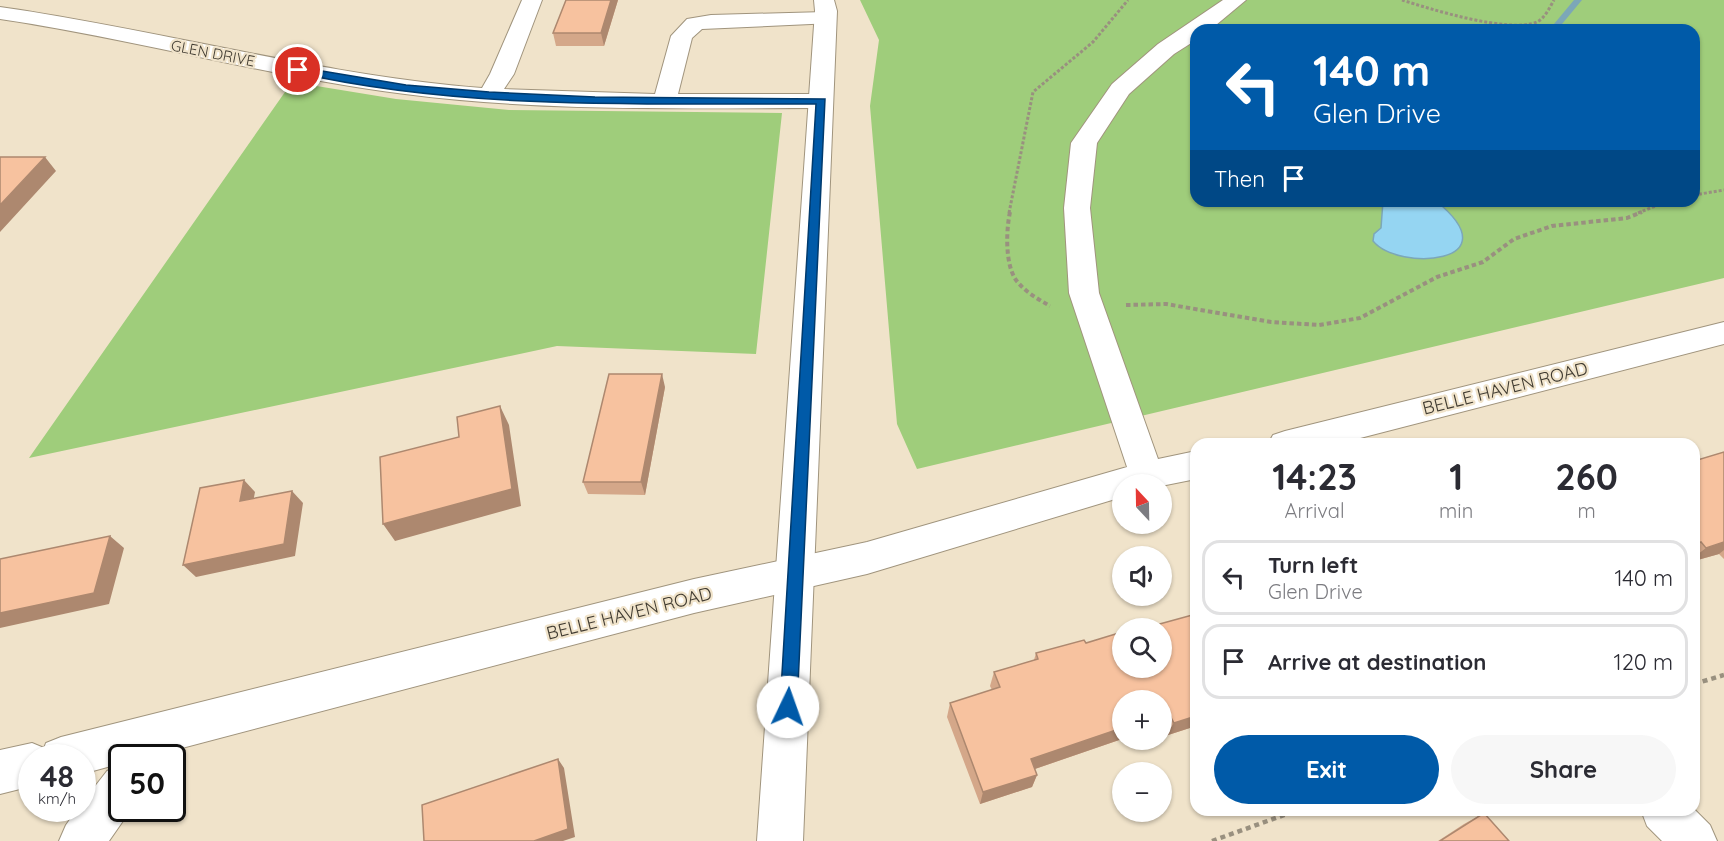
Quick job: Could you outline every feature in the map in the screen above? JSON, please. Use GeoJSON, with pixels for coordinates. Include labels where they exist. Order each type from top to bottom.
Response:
{"type":"FeatureCollection","features":[{"type":"Feature","properties":{"kind":"street"},"geometry":{"type":"LineString","coordinates":[[0,3],[7,0]]}},
{"type":"Feature","properties":{"kind":"street"},"geometry":{"type":"LineString","coordinates":[[489,95],[502,74],[532,0]]}},
{"type":"Feature","properties":{"kind":"street"},"geometry":{"type":"LineString","coordinates":[[1204,24],[1236,0]]}},
{"type":"Feature","properties":{"kind":"street"},"geometry":{"type":"LineString","coordinates":[[78,7],[95,30]]}},
{"type":"Feature","properties":{"kind":"street"},"geometry":{"type":"LineString","coordinates":[[665,100],[682,36],[695,24],[825,9],[780,841]]}},
{"type":"Feature","properties":{"kind":"street","name":"GLEN DRIVE"},"geometry":{"type":"LineString","coordinates":[[0,13],[320,74],[406,87],[558,99],[821,101]]}},
{"type":"Feature","properties":{"kind":"street"},"geometry":{"type":"LineString","coordinates":[[1147,474],[1084,292],[1077,208],[1084,143],[1120,89],[1166,49],[1190,34]]}},
{"type":"Feature","properties":{"kind":"street","name":"BELLE HAVEN ROAD"},"geometry":{"type":"LineString","coordinates":[[1333,438],[1349,436],[1724,333]]}},
{"type":"Feature","properties":{"kind":"street","name":"BELLE HAVEN ROAD"},"geometry":{"type":"LineString","coordinates":[[1152,474],[1190,466]]}},
{"type":"Feature","properties":{"kind":"street","name":"BELLE HAVEN ROAD"},"geometry":{"type":"LineString","coordinates":[[156,744],[694,596],[867,558],[1112,485]]}},
{"type":"Feature","properties":{"kind":"street"},"geometry":{"type":"LineString","coordinates":[[0,772],[18,768]]}},
{"type":"Feature","properties":{"kind":"street"},"geometry":{"type":"LineString","coordinates":[[82,841],[108,805]]}},
{"type":"Feature","properties":{"kind":"street"},"geometry":{"type":"LineString","coordinates":[[1669,816],[1694,841]]}},
{"type":"Feature","properties":{"kind":"path"},"geometry":{"type":"LineString","coordinates":[[1128,0],[1093,42],[1033,92],[1020,146],[1005,238],[1015,279],[1029,293],[1049,306],[1069,310],[1166,304],[1271,322],[1319,326],[1360,318],[1437,277],[1483,262],[1514,239],[1552,226],[1627,218],[1654,207]]}},
{"type":"Feature","properties":{"kind":"path"},"geometry":{"type":"LineString","coordinates":[[1402,0],[1434,10],[1510,24]]}},
{"type":"Feature","properties":{"kind":"path"},"geometry":{"type":"LineString","coordinates":[[1532,24],[1543,17],[1554,0]]}},
{"type":"Feature","properties":{"kind":"path"},"geometry":{"type":"LineString","coordinates":[[1700,194],[1724,190]]}},
{"type":"Feature","properties":{"kind":"path"},"geometry":{"type":"LineString","coordinates":[[1700,682],[1724,675]]}},
{"type":"Feature","properties":{"kind":"path"},"geometry":{"type":"LineString","coordinates":[[1212,841],[1281,816]]}},
{"type":"Feature","properties":{"kind":"path"},"geometry":{"type":"LineString","coordinates":[[1228,835],[1232,841]]}},
{"type":"Feature","properties":{"kind":"green space"},"geometry":{"type":"Polygon","coordinates":[[[860,0],[1724,0],[1724,278],[917,469],[897,424],[870,106],[879,40],[860,0]]]}},
{"type":"Feature","properties":{"kind":"green space"},"geometry":{"type":"Polygon","coordinates":[[[292,82],[396,99],[509,110],[782,113],[756,354],[557,346],[29,458],[292,82]]]}},
{"type":"Feature","properties":{"kind":"water"},"geometry":{"type":"Polygon","coordinates":[[[1383,207],[1442,207],[1457,222],[1463,238],[1457,250],[1443,256],[1424,259],[1404,257],[1386,251],[1373,241],[1374,234],[1381,228],[1383,207]]]}},
{"type":"Feature","properties":{"kind":"building"},"geometry":{"type":"Polygon","coordinates":[[[566,0],[611,0],[601,33],[553,33],[566,0]]]}},
{"type":"Feature","properties":{"kind":"building"},"geometry":{"type":"Polygon","coordinates":[[[0,157],[45,157],[0,205],[0,157]]]}},
{"type":"Feature","properties":{"kind":"building"},"geometry":{"type":"Polygon","coordinates":[[[609,374],[662,374],[641,482],[583,482],[609,374]]]}},
{"type":"Feature","properties":{"kind":"building"},"geometry":{"type":"Polygon","coordinates":[[[500,406],[512,489],[383,524],[380,457],[459,437],[457,417],[500,406]]]}},
{"type":"Feature","properties":{"kind":"building"},"geometry":{"type":"Polygon","coordinates":[[[1724,452],[1724,542],[1706,548],[1700,542],[1700,459],[1724,452]]]}},
{"type":"Feature","properties":{"kind":"building"},"geometry":{"type":"Polygon","coordinates":[[[244,480],[240,501],[292,491],[284,544],[183,565],[200,488],[244,480]]]}},
{"type":"Feature","properties":{"kind":"building"},"geometry":{"type":"Polygon","coordinates":[[[110,536],[94,593],[0,613],[0,559],[110,536]]]}},
{"type":"Feature","properties":{"kind":"building"},"geometry":{"type":"Polygon","coordinates":[[[1190,616],[1190,718],[1174,723],[1172,690],[1112,690],[1112,731],[1031,759],[1037,775],[983,792],[950,703],[1000,687],[994,672],[1038,659],[1036,653],[1084,640],[1086,643],[1112,635],[1112,678],[1172,678],[1172,621],[1190,616]]]}},
{"type":"Feature","properties":{"kind":"building"},"geometry":{"type":"Polygon","coordinates":[[[558,759],[568,829],[534,841],[424,841],[422,805],[558,759]]]}},
{"type":"Feature","properties":{"kind":"building"},"geometry":{"type":"Polygon","coordinates":[[[1479,816],[1487,816],[1509,841],[1440,841],[1479,816]]]}},
{"type":"Feature","properties":{"kind":"waterway"},"geometry":{"type":"LineString","coordinates":[[1558,24],[1578,0]]}},
{"type":"Feature","properties":{"kind":"route"},"geometry":{"type":"LineString","coordinates":[[298,70],[406,87],[489,95],[595,100],[821,101],[788,707]]}}]}
